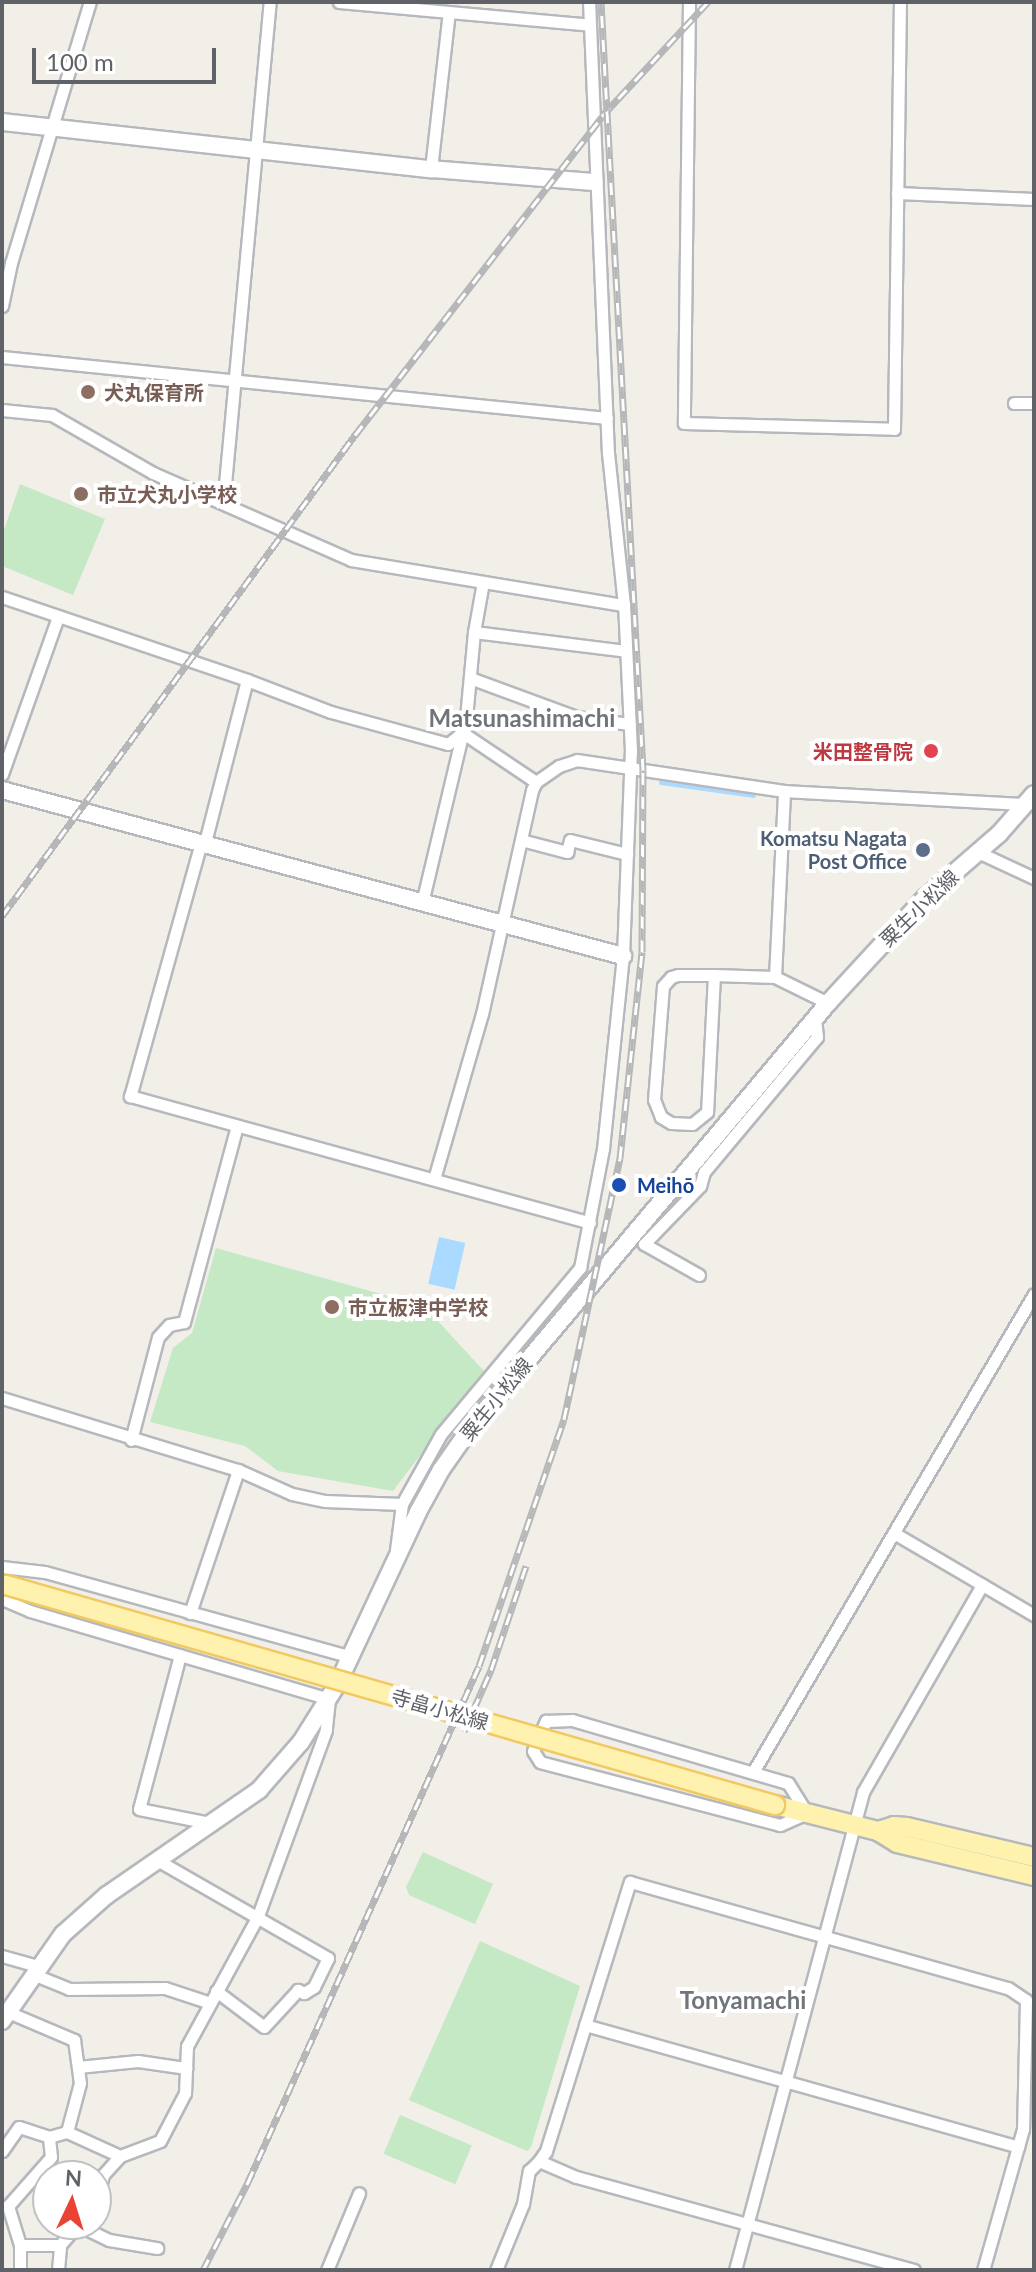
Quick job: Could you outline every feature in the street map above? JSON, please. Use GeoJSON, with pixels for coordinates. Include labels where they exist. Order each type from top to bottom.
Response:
{"type":"FeatureCollection","features":[{"type":"Feature","properties":{"kind":"main road"},"geometry":{"type":"LineString","coordinates":[[2,122],[256,147],[431,169],[594,182]]}},
{"type":"Feature","properties":{"kind":"main road"},"geometry":{"type":"LineString","coordinates":[[2,790],[202,846],[623,956]]}},
{"type":"Feature","properties":{"kind":"main road","name":"粟生小松線"},"geometry":{"type":"LineString","coordinates":[[5,2017],[63,1934],[107,1895],[259,1790],[301,1742],[329,1699],[396,1555],[441,1470],[469,1430],[828,1003],[925,898],[978,852],[1031,799]]}},
{"type":"Feature","properties":{"kind":"main road","name":"寺畠小松線"},"geometry":{"type":"LineString","coordinates":[[3,1584],[775,1805],[878,1831],[897,1843],[1034,1876]]}},
{"type":"Feature","properties":{"kind":"main road","name":"寺畠小松線"},"geometry":{"type":"LineString","coordinates":[[878,1831],[894,1826],[907,1827],[1034,1857]]}},
{"type":"Feature","properties":{"kind":"street"},"geometry":{"type":"LineString","coordinates":[[2,306],[11,263],[90,2]]}},
{"type":"Feature","properties":{"kind":"street"},"geometry":{"type":"LineString","coordinates":[[224,495],[270,2]]}},
{"type":"Feature","properties":{"kind":"street"},"geometry":{"type":"LineString","coordinates":[[339,2],[590,25]]}},
{"type":"Feature","properties":{"kind":"street"},"geometry":{"type":"LineString","coordinates":[[396,1555],[402,1504],[441,1434],[580,1268],[603,1149],[623,956],[630,724],[624,605],[607,418],[594,182],[589,2]]}},
{"type":"Feature","properties":{"kind":"street"},"geometry":{"type":"LineString","coordinates":[[689,2],[684,423],[894,429],[900,2]]}},
{"type":"Feature","properties":{"kind":"street"},"geometry":{"type":"LineString","coordinates":[[431,169],[449,12]]}},
{"type":"Feature","properties":{"kind":"street"},"geometry":{"type":"LineString","coordinates":[[897,193],[1034,199]]}},
{"type":"Feature","properties":{"kind":"street"},"geometry":{"type":"LineString","coordinates":[[2,357],[607,418]]}},
{"type":"Feature","properties":{"kind":"street"},"geometry":{"type":"LineString","coordinates":[[1014,403],[1034,403]]}},
{"type":"Feature","properties":{"kind":"street"},"geometry":{"type":"LineString","coordinates":[[2,410],[52,415],[153,473],[351,560],[624,605]]}},
{"type":"Feature","properties":{"kind":"street"},"geometry":{"type":"LineString","coordinates":[[422,903],[459,735],[466,718],[474,632],[483,582]]}},
{"type":"Feature","properties":{"kind":"street"},"geometry":{"type":"LineString","coordinates":[[2,597],[247,680],[331,712],[448,744],[459,735],[466,735],[536,782]]}},
{"type":"Feature","properties":{"kind":"street"},"geometry":{"type":"LineString","coordinates":[[2,774],[58,617]]}},
{"type":"Feature","properties":{"kind":"street"},"geometry":{"type":"LineString","coordinates":[[474,632],[626,651]]}},
{"type":"Feature","properties":{"kind":"street"},"geometry":{"type":"LineString","coordinates":[[470,678],[576,717],[630,724]]}},
{"type":"Feature","properties":{"kind":"street"},"geometry":{"type":"LineString","coordinates":[[247,680],[130,1096],[590,1223]]}},
{"type":"Feature","properties":{"kind":"street"},"geometry":{"type":"LineString","coordinates":[[434,1179],[482,1014],[536,782],[559,766],[577,760],[784,791],[1031,799]]}},
{"type":"Feature","properties":{"kind":"street"},"geometry":{"type":"LineString","coordinates":[[775,977],[784,791]]}},
{"type":"Feature","properties":{"kind":"street"},"geometry":{"type":"LineString","coordinates":[[521,840],[567,852],[570,840],[627,854]]}},
{"type":"Feature","properties":{"kind":"street"},"geometry":{"type":"LineString","coordinates":[[978,852],[1034,878]]}},
{"type":"Feature","properties":{"kind":"street"},"geometry":{"type":"LineString","coordinates":[[714,975],[707,1112],[692,1124],[671,1123],[661,1117],[654,1100],[663,986],[678,975],[714,975],[775,977],[828,1003]]}},
{"type":"Feature","properties":{"kind":"street"},"geometry":{"type":"LineString","coordinates":[[699,1275],[644,1244],[700,1186],[704,1172],[817,1037],[815,1019]]}},
{"type":"Feature","properties":{"kind":"street"},"geometry":{"type":"LineString","coordinates":[[131,1440],[158,1337],[169,1325],[184,1322],[237,1126]]}},
{"type":"Feature","properties":{"kind":"street"},"geometry":{"type":"LineString","coordinates":[[753,1772],[1034,1294]]}},
{"type":"Feature","properties":{"kind":"street"},"geometry":{"type":"LineString","coordinates":[[2,1398],[131,1440],[238,1470],[303,1497],[402,1504]]}},
{"type":"Feature","properties":{"kind":"street"},"geometry":{"type":"LineString","coordinates":[[190,1613],[238,1470]]}},
{"type":"Feature","properties":{"kind":"street"},"geometry":{"type":"LineString","coordinates":[[894,1533],[1034,1615]]}},
{"type":"Feature","properties":{"kind":"street"},"geometry":{"type":"LineString","coordinates":[[112,2165],[120,2156],[160,2141],[185,2093],[187,2046],[258,1916],[326,1730],[329,1699],[30,1611],[3,1584],[45,1572],[348,1656]]}},
{"type":"Feature","properties":{"kind":"street"},"geometry":{"type":"LineString","coordinates":[[735,2270],[863,1792],[982,1585]]}},
{"type":"Feature","properties":{"kind":"street"},"geometry":{"type":"LineString","coordinates":[[180,1655],[139,1809],[210,1823]]}},
{"type":"Feature","properties":{"kind":"street"},"geometry":{"type":"LineString","coordinates":[[572,1720],[753,1772],[788,1783],[807,1813],[780,1825],[540,1762],[533,1751],[546,1721],[572,1720]]}},
{"type":"Feature","properties":{"kind":"street"},"geometry":{"type":"LineString","coordinates":[[157,1860],[328,1958],[314,1987],[304,1993],[298,1990],[264,2027],[216,1991]]}},
{"type":"Feature","properties":{"kind":"street"},"geometry":{"type":"LineString","coordinates":[[496,2270],[523,2204],[529,2171],[546,2151],[630,1882],[1008,1988],[1026,2000],[1023,2129],[983,2270]]}},
{"type":"Feature","properties":{"kind":"street"},"geometry":{"type":"LineString","coordinates":[[2,1956],[38,1971],[69,1989],[165,1988],[210,2003]]}},
{"type":"Feature","properties":{"kind":"street"},"geometry":{"type":"LineString","coordinates":[[5,2017],[74,2040],[80,2083],[67,2132]]}},
{"type":"Feature","properties":{"kind":"street"},"geometry":{"type":"LineString","coordinates":[[585,2025],[1018,2147]]}},
{"type":"Feature","properties":{"kind":"street"},"geometry":{"type":"LineString","coordinates":[[78,2067],[138,2061],[186,2068]]}},
{"type":"Feature","properties":{"kind":"street"},"geometry":{"type":"LineString","coordinates":[[2,2151],[19,2127],[49,2137],[67,2132],[120,2156]]}},
{"type":"Feature","properties":{"kind":"street"},"geometry":{"type":"LineString","coordinates":[[20,2270],[20,2245],[8,2206],[51,2157],[49,2137]]}},
{"type":"Feature","properties":{"kind":"street"},"geometry":{"type":"LineString","coordinates":[[539,2161],[576,2177],[914,2270]]}},
{"type":"Feature","properties":{"kind":"street"},"geometry":{"type":"LineString","coordinates":[[327,2270],[359,2193]]}},
{"type":"Feature","properties":{"kind":"street"},"geometry":{"type":"LineString","coordinates":[[58,2270],[60,2245],[64,2240]]}},
{"type":"Feature","properties":{"kind":"street"},"geometry":{"type":"LineString","coordinates":[[109,2240],[157,2248]]}},
{"type":"Feature","properties":{"kind":"street"},"geometry":{"type":"LineString","coordinates":[[20,2245],[60,2245]]}},
{"type":"Feature","properties":{"kind":"green space"},"geometry":{"type":"Polygon","coordinates":[[[20,484],[105,519],[73,595],[2,566],[2,536],[20,484]]]}},
{"type":"Feature","properties":{"kind":"green space"},"geometry":{"type":"Polygon","coordinates":[[[216,1248],[424,1306],[484,1371],[393,1491],[278,1471],[245,1446],[150,1422],[173,1348],[192,1333],[216,1248]]]}},
{"type":"Feature","properties":{"kind":"green space"},"geometry":{"type":"Polygon","coordinates":[[[423,1852],[493,1884],[475,1924],[409,1895],[406,1887],[423,1852]]]}},
{"type":"Feature","properties":{"kind":"green space"},"geometry":{"type":"Polygon","coordinates":[[[480,1941],[580,1986],[531,2147],[527,2151],[409,2100],[480,1941]]]}},
{"type":"Feature","properties":{"kind":"green space"},"geometry":{"type":"Polygon","coordinates":[[[400,2115],[472,2145],[455,2184],[384,2154],[400,2115]]]}},
{"type":"Feature","properties":{"kind":"water"},"geometry":{"type":"Polygon","coordinates":[[[439,1237],[465,1243],[455,1290],[428,1284],[439,1237]]]}},
{"type":"Feature","properties":{"kind":"waterway"},"geometry":{"type":"LineString","coordinates":[[661,783],[754,796]]}},
{"type":"Feature","properties":{"kind":"railway"},"geometry":{"type":"LineString","coordinates":[[203,2270],[248,2182],[479,1666],[564,1419],[620,1158],[642,952],[643,770],[601,2]]}},
{"type":"Feature","properties":{"kind":"railway"},"geometry":{"type":"LineString","coordinates":[[2,916],[355,435],[602,116],[708,2]]}},
{"type":"Feature","properties":{"kind":"railway"},"geometry":{"type":"LineString","coordinates":[[464,1731],[491,1670],[526,1566]]}},
{"type":"Feature","properties":{"kind":"place","name":"犬丸保育所"},"geometry":{"type":"Point","coordinates":[88,392]}},
{"type":"Feature","properties":{"kind":"place","name":"市立犬丸小学校"},"geometry":{"type":"Point","coordinates":[81,494]}},
{"type":"Feature","properties":{"kind":"place","name":"米田整骨院"},"geometry":{"type":"Point","coordinates":[931,751]}},
{"type":"Feature","properties":{"kind":"place","name":"Komatsu Nagata Post Office"},"geometry":{"type":"Point","coordinates":[923,850]}},
{"type":"Feature","properties":{"kind":"place","name":"Meihō"},"geometry":{"type":"Point","coordinates":[619,1185]}},
{"type":"Feature","properties":{"kind":"place","name":"市立板津中学校"},"geometry":{"type":"Point","coordinates":[332,1307]}},
{"type":"Feature","properties":{"kind":"district","name":"Matsunashimachi"},"geometry":{"type":"Point","coordinates":[522,718]}},
{"type":"Feature","properties":{"kind":"district","name":"Tonyamachi"},"geometry":{"type":"Point","coordinates":[743,2000]}}]}
